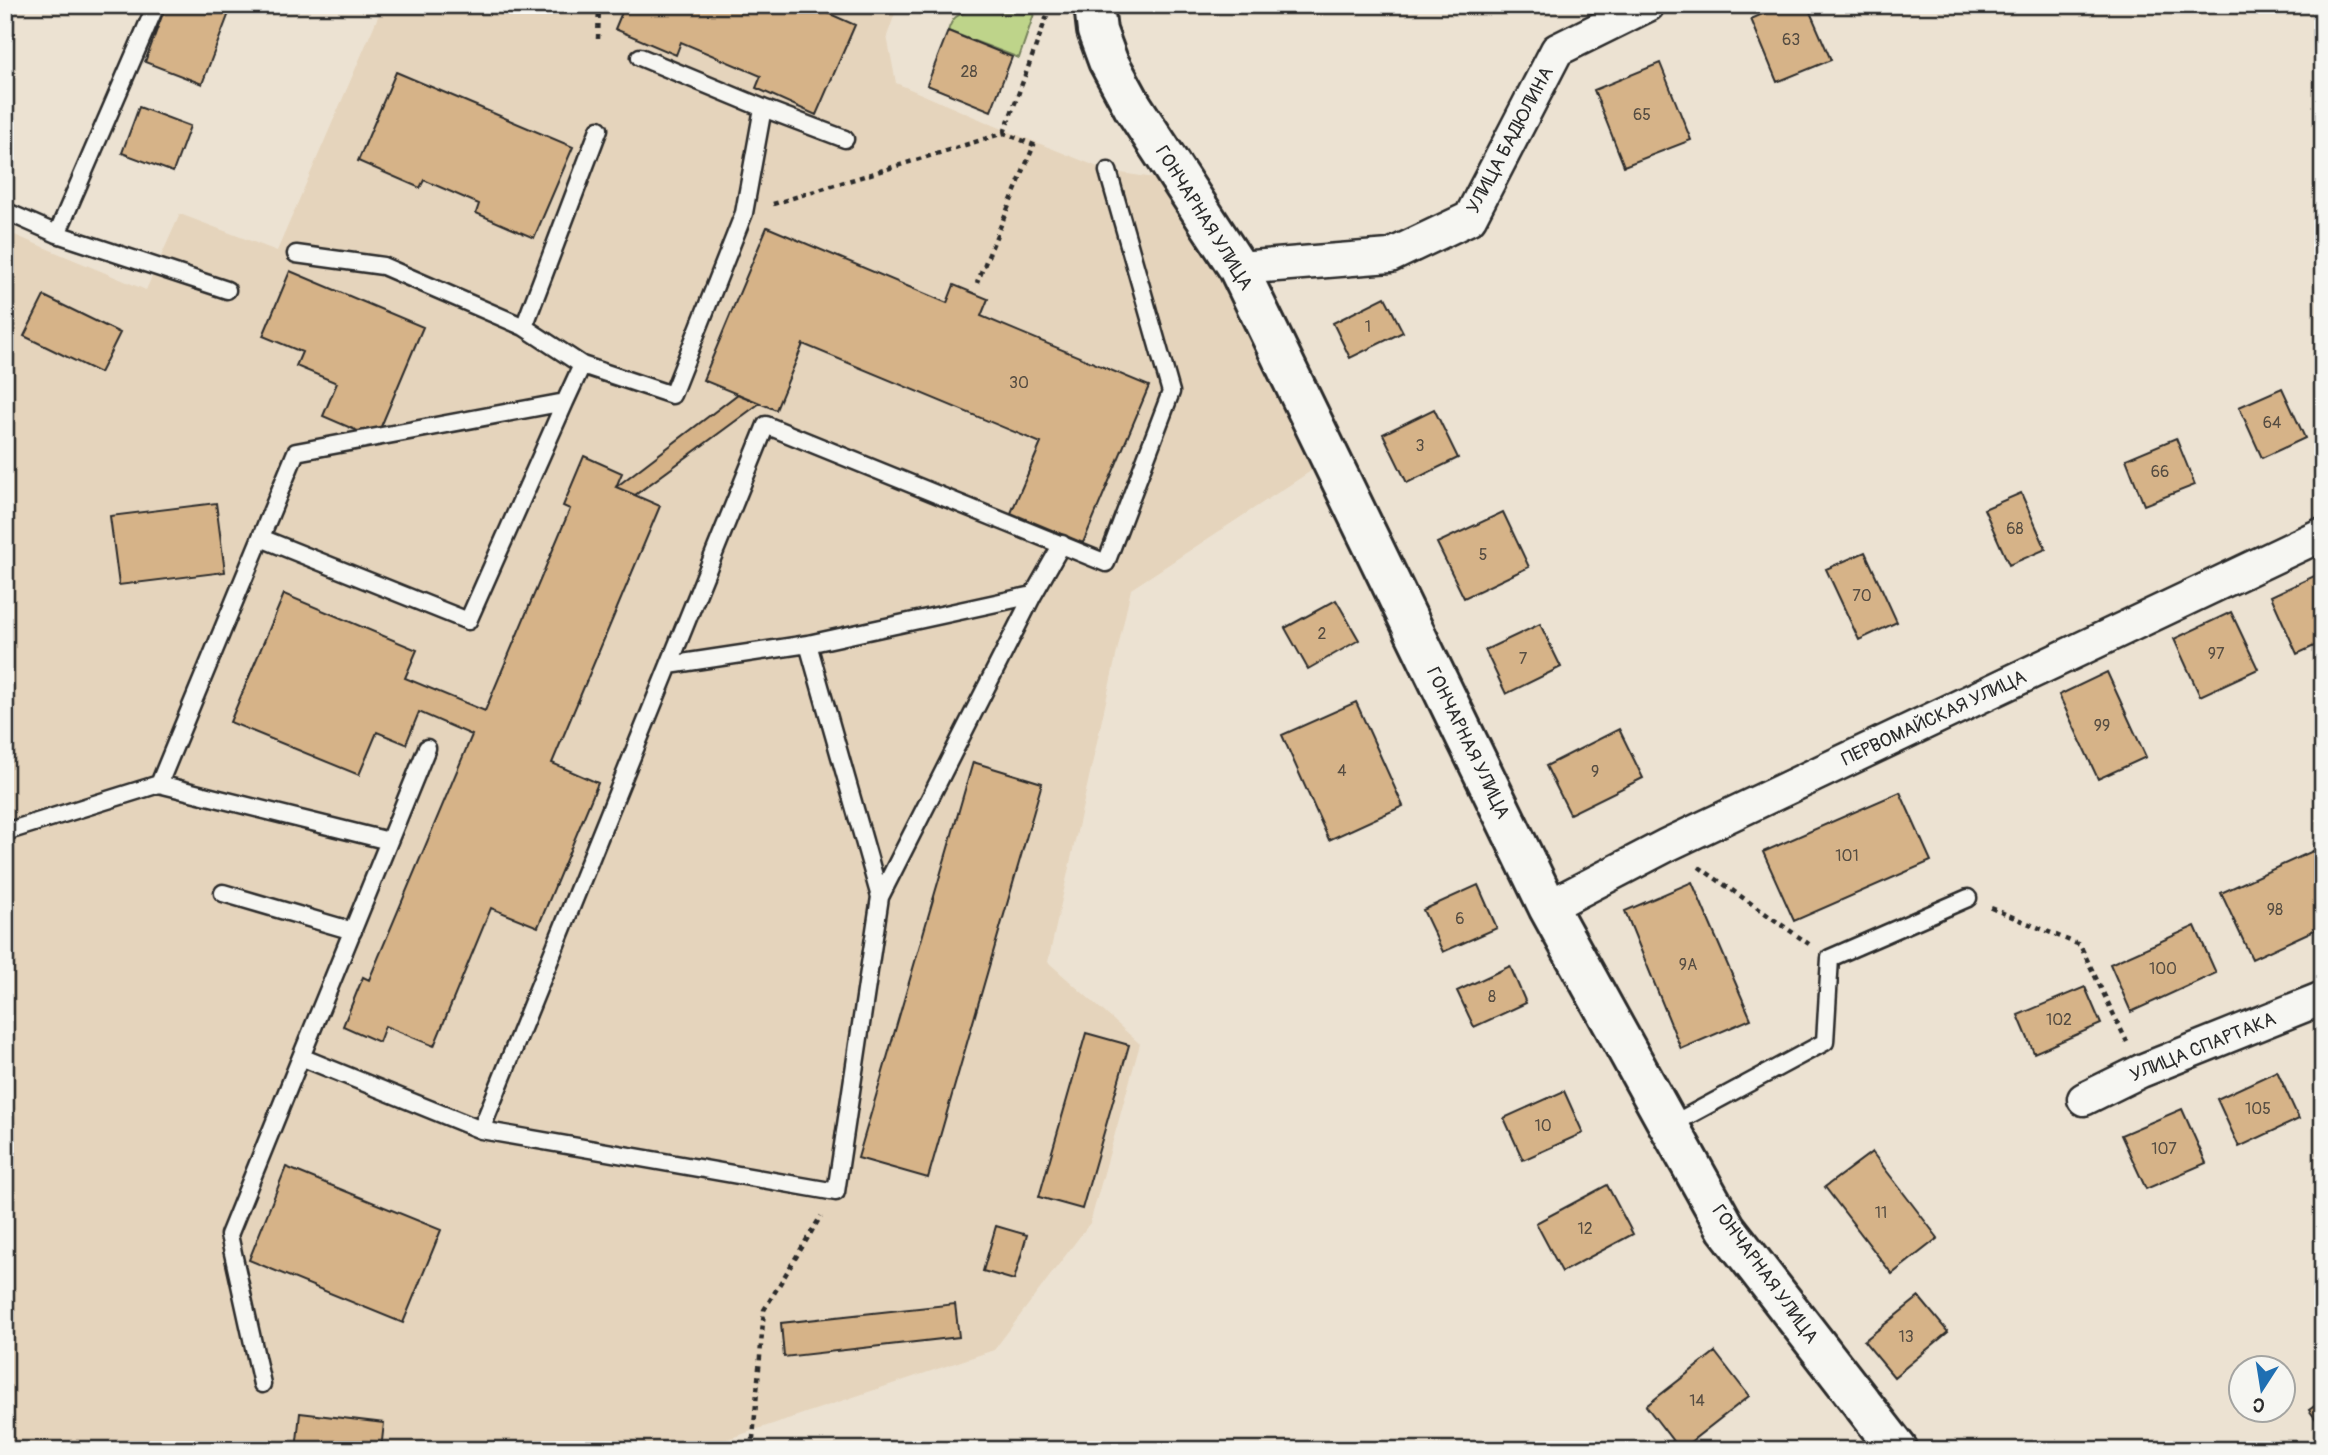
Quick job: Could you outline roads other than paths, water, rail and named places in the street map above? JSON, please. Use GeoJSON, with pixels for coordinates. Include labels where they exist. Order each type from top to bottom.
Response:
{"type":"FeatureCollection","features":[{"type":"Feature","properties":{"kind":"street","name":"ГОНЧАРНАЯ УЛИЦА"},"geometry":{"type":"LineString","coordinates":[[1094,5],[1097,32],[1108,61],[1125,94],[1238,268],[1548,907],[1669,1126],[1726,1228],[1898,1450]]}},
{"type":"Feature","properties":{"kind":"street","name":"УЛИЦА БАДЮЛИНА"},"geometry":{"type":"LineString","coordinates":[[1238,268],[1390,256],[1470,218],[1558,50],[1648,5]]}},
{"type":"Feature","properties":{"kind":"street","name":"ПЕРВОМАЙСКАЯ УЛИЦА"},"geometry":{"type":"LineString","coordinates":[[1548,907],[1667,845],[2323,534]]}},
{"type":"Feature","properties":{"kind":"street","name":"УЛИЦА СПАРТАКА"},"geometry":{"type":"LineString","coordinates":[[2084,1099],[2141,1071],[2323,998]]}},
{"type":"Feature","properties":{"kind":"lane"},"geometry":{"type":"LineString","coordinates":[[57,234],[156,5]]}},
{"type":"Feature","properties":{"kind":"lane"},"geometry":{"type":"LineString","coordinates":[[640,57],[845,139]]}},
{"type":"Feature","properties":{"kind":"lane"},"geometry":{"type":"LineString","coordinates":[[296,254],[383,266],[524,327],[582,365],[672,395],[744,213],[763,108]]}},
{"type":"Feature","properties":{"kind":"lane"},"geometry":{"type":"LineString","coordinates":[[524,327],[599,129]]}},
{"type":"Feature","properties":{"kind":"lane"},"geometry":{"type":"LineString","coordinates":[[481,1130],[766,425],[1106,563],[1171,392],[1108,171]]}},
{"type":"Feature","properties":{"kind":"lane"},"geometry":{"type":"LineString","coordinates":[[5,211],[57,234],[227,290]]}},
{"type":"Feature","properties":{"kind":"lane"},"geometry":{"type":"LineString","coordinates":[[261,538],[468,621],[582,365]]}},
{"type":"Feature","properties":{"kind":"lane"},"geometry":{"type":"LineString","coordinates":[[159,784],[296,452],[565,402]]}},
{"type":"Feature","properties":{"kind":"lane"},"geometry":{"type":"LineString","coordinates":[[301,1057],[481,1130],[836,1192],[880,897],[1033,595],[1062,544]]}},
{"type":"Feature","properties":{"kind":"lane"},"geometry":{"type":"LineString","coordinates":[[669,665],[808,644],[1033,595]]}},
{"type":"Feature","properties":{"kind":"lane"},"geometry":{"type":"LineString","coordinates":[[808,644],[880,897]]}},
{"type":"Feature","properties":{"kind":"lane"},"geometry":{"type":"LineString","coordinates":[[262,1384],[229,1235],[427,748]]}},
{"type":"Feature","properties":{"kind":"lane"},"geometry":{"type":"LineString","coordinates":[[5,832],[159,784],[389,841]]}},
{"type":"Feature","properties":{"kind":"lane"},"geometry":{"type":"LineString","coordinates":[[223,893],[353,931]]}},
{"type":"Feature","properties":{"kind":"lane"},"geometry":{"type":"LineString","coordinates":[[1669,1126],[1825,1042],[1830,958],[1968,898]]}}]}
